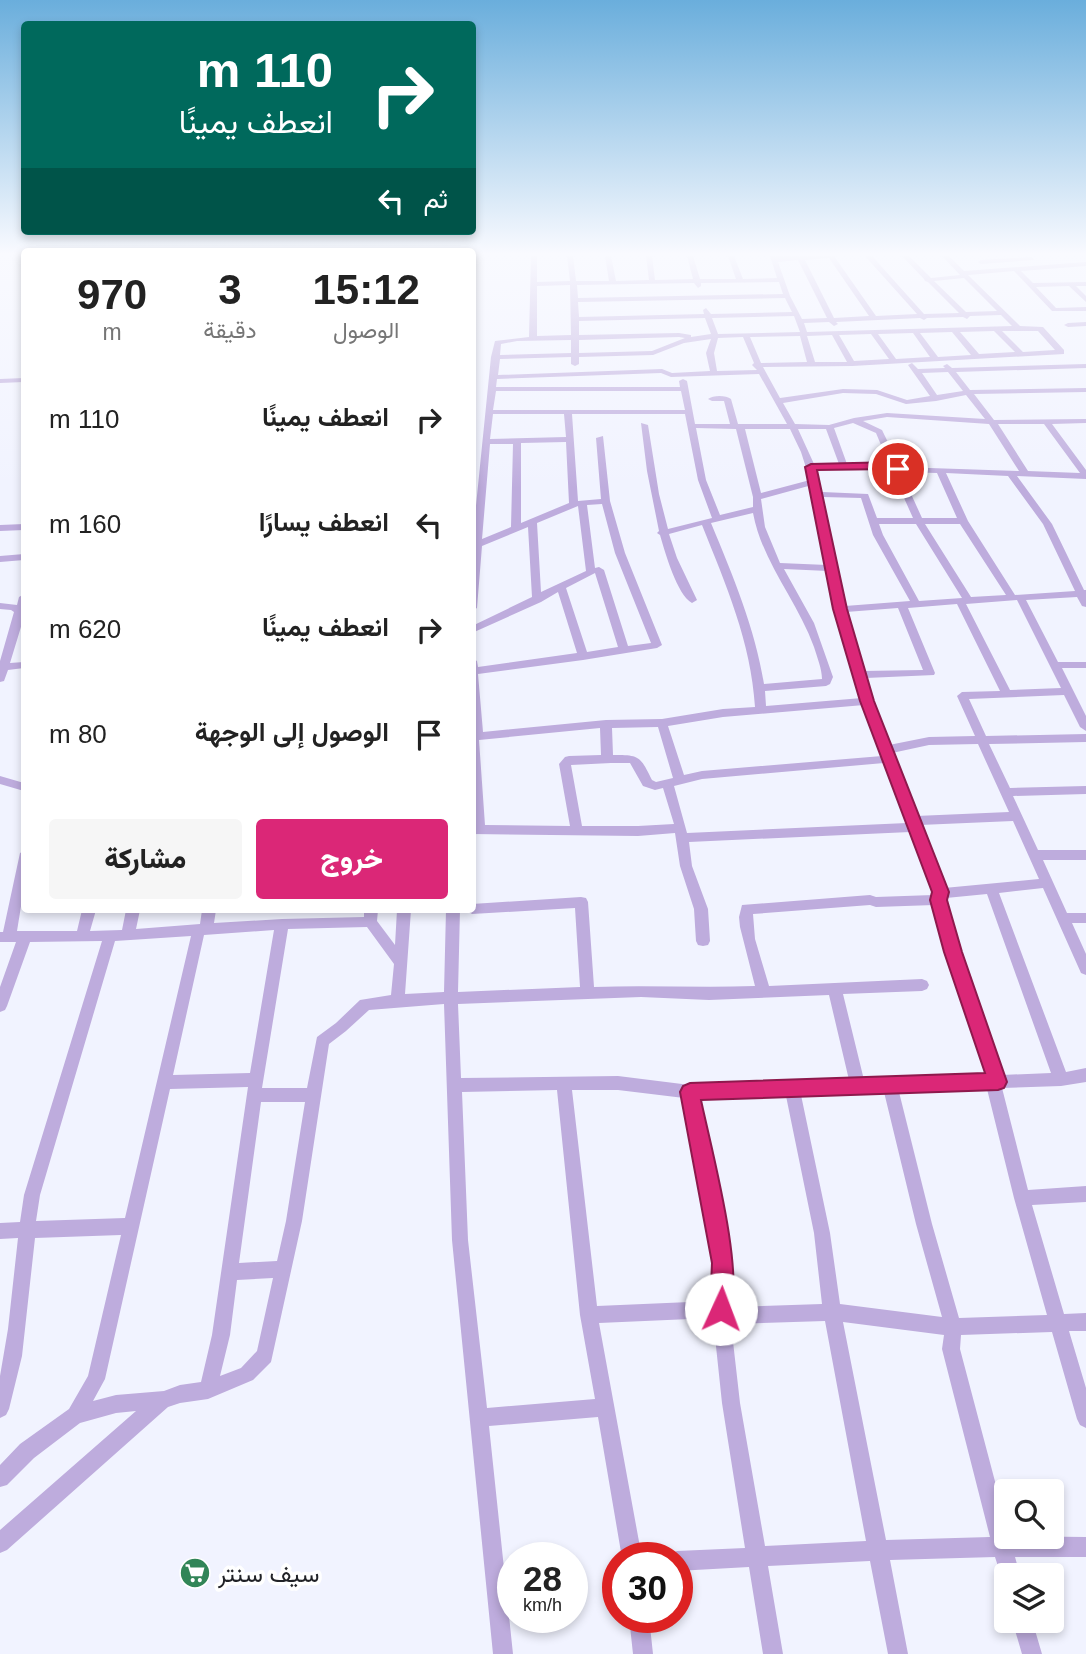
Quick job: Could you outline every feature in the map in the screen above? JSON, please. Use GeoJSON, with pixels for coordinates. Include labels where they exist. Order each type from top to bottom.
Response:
{"type":"FeatureCollection","features":[{"type":"Feature","properties":{"kind":"street"},"geometry":{"type":"LineString","coordinates":[[533,333],[533,339]]}},
{"type":"Feature","properties":{"kind":"street"},"geometry":{"type":"LineString","coordinates":[[574,333],[579,388]]}},
{"type":"Feature","properties":{"kind":"street"},"geometry":{"type":"LineString","coordinates":[[714,333],[710,353],[714,373]]}},
{"type":"Feature","properties":{"kind":"street"},"geometry":{"type":"LineString","coordinates":[[495,357],[653,353],[692,339],[867,333]]}},
{"type":"Feature","properties":{"kind":"street"},"geometry":{"type":"LineString","coordinates":[[874,333],[893,360]]}},
{"type":"Feature","properties":{"kind":"street"},"geometry":{"type":"LineString","coordinates":[[917,333],[970,392],[1026,475]]}},
{"type":"Feature","properties":{"kind":"street"},"geometry":{"type":"LineString","coordinates":[[957,333],[976,356]]}},
{"type":"Feature","properties":{"kind":"street"},"geometry":{"type":"LineString","coordinates":[[1000,333],[1021,354]]}},
{"type":"Feature","properties":{"kind":"street"},"geometry":{"type":"LineString","coordinates":[[494,377],[714,373],[1061,351],[1044,333]]}},
{"type":"Feature","properties":{"kind":"street"},"geometry":{"type":"LineString","coordinates":[[838,334],[852,364]]}},
{"type":"Feature","properties":{"kind":"street"},"geometry":{"type":"LineString","coordinates":[[476,558],[496,347],[502,341],[533,339],[680,335],[692,339]]}},
{"type":"Feature","properties":{"kind":"street"},"geometry":{"type":"LineString","coordinates":[[805,335],[803,338],[812,365]]}},
{"type":"Feature","properties":{"kind":"street"},"geometry":{"type":"LineString","coordinates":[[746,336],[758,369],[778,401],[811,467],[840,609],[867,701],[939,896],[953,952],[995,1082],[1022,1198],[1086,1419]]}},
{"type":"Feature","properties":{"kind":"street"},"geometry":{"type":"LineString","coordinates":[[653,353],[662,372]]}},
{"type":"Feature","properties":{"kind":"street"},"geometry":{"type":"LineString","coordinates":[[908,359],[936,399]]}},
{"type":"Feature","properties":{"kind":"street"},"geometry":{"type":"LineString","coordinates":[[916,370],[1086,366]]}},
{"type":"Feature","properties":{"kind":"street"},"geometry":{"type":"LineString","coordinates":[[681,374],[711,522],[755,651],[761,688],[761,709]]}},
{"type":"Feature","properties":{"kind":"street"},"geometry":{"type":"LineString","coordinates":[[0,381],[21,380]]}},
{"type":"Feature","properties":{"kind":"street"},"geometry":{"type":"LineString","coordinates":[[493,388],[685,389]]}},
{"type":"Feature","properties":{"kind":"street"},"geometry":{"type":"LineString","coordinates":[[778,401],[843,391],[877,392],[906,402],[970,392],[1086,390]]}},
{"type":"Feature","properties":{"kind":"street"},"geometry":{"type":"LineString","coordinates":[[712,398],[727,400],[738,427],[757,497],[756,509],[761,533],[810,625],[828,680],[761,688]]}},
{"type":"Feature","properties":{"kind":"street"},"geometry":{"type":"LineString","coordinates":[[568,411],[578,504],[595,571],[624,649]]}},
{"type":"Feature","properties":{"kind":"street"},"geometry":{"type":"LineString","coordinates":[[489,412],[690,412]]}},
{"type":"Feature","properties":{"kind":"street"},"geometry":{"type":"LineString","coordinates":[[692,426],[829,427],[887,415],[992,422],[1086,421]]}},
{"type":"Feature","properties":{"kind":"street"},"geometry":{"type":"LineString","coordinates":[[854,420],[879,432],[919,521],[964,600],[1007,694]]}},
{"type":"Feature","properties":{"kind":"street"},"geometry":{"type":"LineString","coordinates":[[1046,421],[1086,476]]}},
{"type":"Feature","properties":{"kind":"street"},"geometry":{"type":"LineString","coordinates":[[644,425],[662,533],[677,575],[692,600]]}},
{"type":"Feature","properties":{"kind":"street"},"geometry":{"type":"LineString","coordinates":[[829,427],[844,466]]}},
{"type":"Feature","properties":{"kind":"street"},"geometry":{"type":"LineString","coordinates":[[476,666],[583,657],[657,643],[623,561],[606,501],[600,438]]}},
{"type":"Feature","properties":{"kind":"street"},"geometry":{"type":"LineString","coordinates":[[487,442],[569,439]]}},
{"type":"Feature","properties":{"kind":"street"},"geometry":{"type":"LineString","coordinates":[[516,530],[517,441]]}},
{"type":"Feature","properties":{"kind":"street"},"geometry":{"type":"LineString","coordinates":[[811,467],[897,467],[941,472],[1086,476]]}},
{"type":"Feature","properties":{"kind":"street"},"geometry":{"type":"LineString","coordinates":[[941,472],[962,521],[1016,597],[1057,665],[1086,727]]}},
{"type":"Feature","properties":{"kind":"street"},"geometry":{"type":"LineString","coordinates":[[1010,474],[1047,524],[1083,593],[1086,604]]}},
{"type":"Feature","properties":{"kind":"street"},"geometry":{"type":"LineString","coordinates":[[757,497],[816,488],[864,495],[885,549],[916,604]]}},
{"type":"Feature","properties":{"kind":"street"},"geometry":{"type":"LineString","coordinates":[[477,545],[578,504],[606,501]]}},
{"type":"Feature","properties":{"kind":"street"},"geometry":{"type":"LineString","coordinates":[[662,533],[756,509]]}},
{"type":"Feature","properties":{"kind":"street"},"geometry":{"type":"LineString","coordinates":[[873,521],[962,521]]}},
{"type":"Feature","properties":{"kind":"street"},"geometry":{"type":"LineString","coordinates":[[532,522],[537,600]]}},
{"type":"Feature","properties":{"kind":"street"},"geometry":{"type":"LineString","coordinates":[[0,528],[21,527]]}},
{"type":"Feature","properties":{"kind":"street"},"geometry":{"type":"LineString","coordinates":[[0,559],[21,557]]}},
{"type":"Feature","properties":{"kind":"street"},"geometry":{"type":"LineString","coordinates":[[476,628],[595,571],[623,561]]}},
{"type":"Feature","properties":{"kind":"street"},"geometry":{"type":"LineString","coordinates":[[778,566],[832,568]]}},
{"type":"Feature","properties":{"kind":"street"},"geometry":{"type":"LineString","coordinates":[[561,587],[583,657]]}},
{"type":"Feature","properties":{"kind":"street"},"geometry":{"type":"LineString","coordinates":[[840,609],[1083,593]]}},
{"type":"Feature","properties":{"kind":"street"},"geometry":{"type":"LineString","coordinates":[[860,675],[930,673],[902,605]]}},
{"type":"Feature","properties":{"kind":"street"},"geometry":{"type":"LineString","coordinates":[[0,606],[13,607],[21,612]]}},
{"type":"Feature","properties":{"kind":"street"},"geometry":{"type":"LineString","coordinates":[[2,673],[21,616]]}},
{"type":"Feature","properties":{"kind":"street"},"geometry":{"type":"LineString","coordinates":[[1057,665],[1086,665]]}},
{"type":"Feature","properties":{"kind":"street"},"geometry":{"type":"LineString","coordinates":[[2,673],[21,666]]}},
{"type":"Feature","properties":{"kind":"street"},"geometry":{"type":"LineString","coordinates":[[1069,691],[962,696],[1086,969]]}},
{"type":"Feature","properties":{"kind":"street"},"geometry":{"type":"LineString","coordinates":[[476,737],[606,724],[662,723],[761,709],[867,701]]}},
{"type":"Feature","properties":{"kind":"street"},"geometry":{"type":"LineString","coordinates":[[662,723],[674,781],[686,866],[701,909],[704,941]]}},
{"type":"Feature","properties":{"kind":"street"},"geometry":{"type":"LineString","coordinates":[[606,724],[607,761]]}},
{"type":"Feature","properties":{"kind":"street"},"geometry":{"type":"LineString","coordinates":[[577,830],[566,761],[634,759],[647,783],[655,786],[674,781],[887,755],[929,741],[1086,738]]}},
{"type":"Feature","properties":{"kind":"street"},"geometry":{"type":"LineString","coordinates":[[0,780],[21,786]]}},
{"type":"Feature","properties":{"kind":"street"},"geometry":{"type":"LineString","coordinates":[[1007,792],[1086,790]]}},
{"type":"Feature","properties":{"kind":"street"},"geometry":{"type":"LineString","coordinates":[[476,829],[681,833],[914,824],[1018,816]]}},
{"type":"Feature","properties":{"kind":"street"},"geometry":{"type":"LineString","coordinates":[[1036,855],[1086,855]]}},
{"type":"Feature","properties":{"kind":"street"},"geometry":{"type":"LineString","coordinates":[[21,868],[4,937],[110,936],[288,919],[371,916],[401,963]]}},
{"type":"Feature","properties":{"kind":"street"},"geometry":{"type":"LineString","coordinates":[[764,992],[751,947],[745,915],[747,909],[870,900],[876,902],[1048,883]]}},
{"type":"Feature","properties":{"kind":"street"},"geometry":{"type":"LineString","coordinates":[[991,888],[1061,1079]]}},
{"type":"Feature","properties":{"kind":"street"},"geometry":{"type":"LineString","coordinates":[[476,909],[581,902],[587,993]]}},
{"type":"Feature","properties":{"kind":"street"},"geometry":{"type":"LineString","coordinates":[[82,937],[88,913]]}},
{"type":"Feature","properties":{"kind":"street"},"geometry":{"type":"LineString","coordinates":[[128,934],[132,913]]}},
{"type":"Feature","properties":{"kind":"street"},"geometry":{"type":"LineString","coordinates":[[75,1415],[96,1379],[208,913]]}},
{"type":"Feature","properties":{"kind":"street"},"geometry":{"type":"LineString","coordinates":[[398,1000],[404,913]]}},
{"type":"Feature","properties":{"kind":"street"},"geometry":{"type":"LineString","coordinates":[[453,913],[451,998],[460,1240],[503,1654]]}},
{"type":"Feature","properties":{"kind":"street"},"geometry":{"type":"LineString","coordinates":[[1064,918],[1086,918]]}},
{"type":"Feature","properties":{"kind":"street"},"geometry":{"type":"LineString","coordinates":[[208,1390],[221,1335],[255,1087],[288,919]]}},
{"type":"Feature","properties":{"kind":"street"},"geometry":{"type":"LineString","coordinates":[[0,1409],[18,1335],[26,1228],[39,1170],[110,936]]}},
{"type":"Feature","properties":{"kind":"street"},"geometry":{"type":"LineString","coordinates":[[0,1006],[24,937]]}},
{"type":"Feature","properties":{"kind":"street"},"geometry":{"type":"LineString","coordinates":[[0,1478],[27,1451],[75,1415],[116,1404],[164,1400],[180,1394],[208,1390],[247,1374],[265,1356],[284,1269],[321,1044],[324,1037],[341,1027],[365,1004],[398,1000],[587,993],[764,992],[922,985]]}},
{"type":"Feature","properties":{"kind":"street"},"geometry":{"type":"LineString","coordinates":[[834,988],[858,1085]]}},
{"type":"Feature","properties":{"kind":"street"},"geometry":{"type":"LineString","coordinates":[[456,1085],[618,1083],[690,1092],[1061,1079],[1086,1074]]}},
{"type":"Feature","properties":{"kind":"street"},"geometry":{"type":"LineString","coordinates":[[166,1082],[255,1087],[312,1095]]}},
{"type":"Feature","properties":{"kind":"street"},"geometry":{"type":"LineString","coordinates":[[564,1084],[589,1315],[629,1542]]}},
{"type":"Feature","properties":{"kind":"street"},"geometry":{"type":"LineString","coordinates":[[890,1085],[924,1224],[953,1327],[951,1349],[994,1515]]}},
{"type":"Feature","properties":{"kind":"street"},"geometry":{"type":"LineString","coordinates":[[792,1087],[822,1233],[832,1312],[898,1654]]}},
{"type":"Feature","properties":{"kind":"street"},"geometry":{"type":"LineString","coordinates":[[690,1092],[723,1263],[722,1312],[731,1403],[773,1654]]}},
{"type":"Feature","properties":{"kind":"street"},"geometry":{"type":"LineString","coordinates":[[1022,1198],[1086,1194]]}},
{"type":"Feature","properties":{"kind":"street"},"geometry":{"type":"LineString","coordinates":[[0,1231],[131,1226]]}},
{"type":"Feature","properties":{"kind":"street"},"geometry":{"type":"LineString","coordinates":[[230,1272],[284,1269]]}},
{"type":"Feature","properties":{"kind":"street"},"geometry":{"type":"LineString","coordinates":[[589,1315],[832,1312],[953,1327],[1086,1322]]}},
{"type":"Feature","properties":{"kind":"street"},"geometry":{"type":"LineString","coordinates":[[0,1544],[164,1400]]}},
{"type":"Feature","properties":{"kind":"street"},"geometry":{"type":"LineString","coordinates":[[479,1418],[605,1406]]}},
{"type":"Feature","properties":{"kind":"street"},"geometry":{"type":"LineString","coordinates":[[693,1560],[994,1546]]}},
{"type":"Feature","properties":{"kind":"street"},"geometry":{"type":"LineString","coordinates":[[1064,1547],[1086,1547]]}},
{"type":"Feature","properties":{"kind":"street"},"geometry":{"type":"LineString","coordinates":[[641,1633],[643,1654]]}},
{"type":"Feature","properties":{"kind":"street"},"geometry":{"type":"LineString","coordinates":[[1025,1633],[1031,1654]]}},
{"type":"Feature","properties":{"kind":"place","name":"سيف سنتر"},"geometry":{"type":"Point","coordinates":[195,1573]}},
{"type":"Feature","properties":{"kind":"route"},"geometry":{"type":"LineString","coordinates":[[721,1309],[723,1263],[702,1167],[690,1092],[998,1082],[953,952],[943,919],[940,892],[867,701],[840,609],[811,467],[896,466],[898,469]]}}]}
